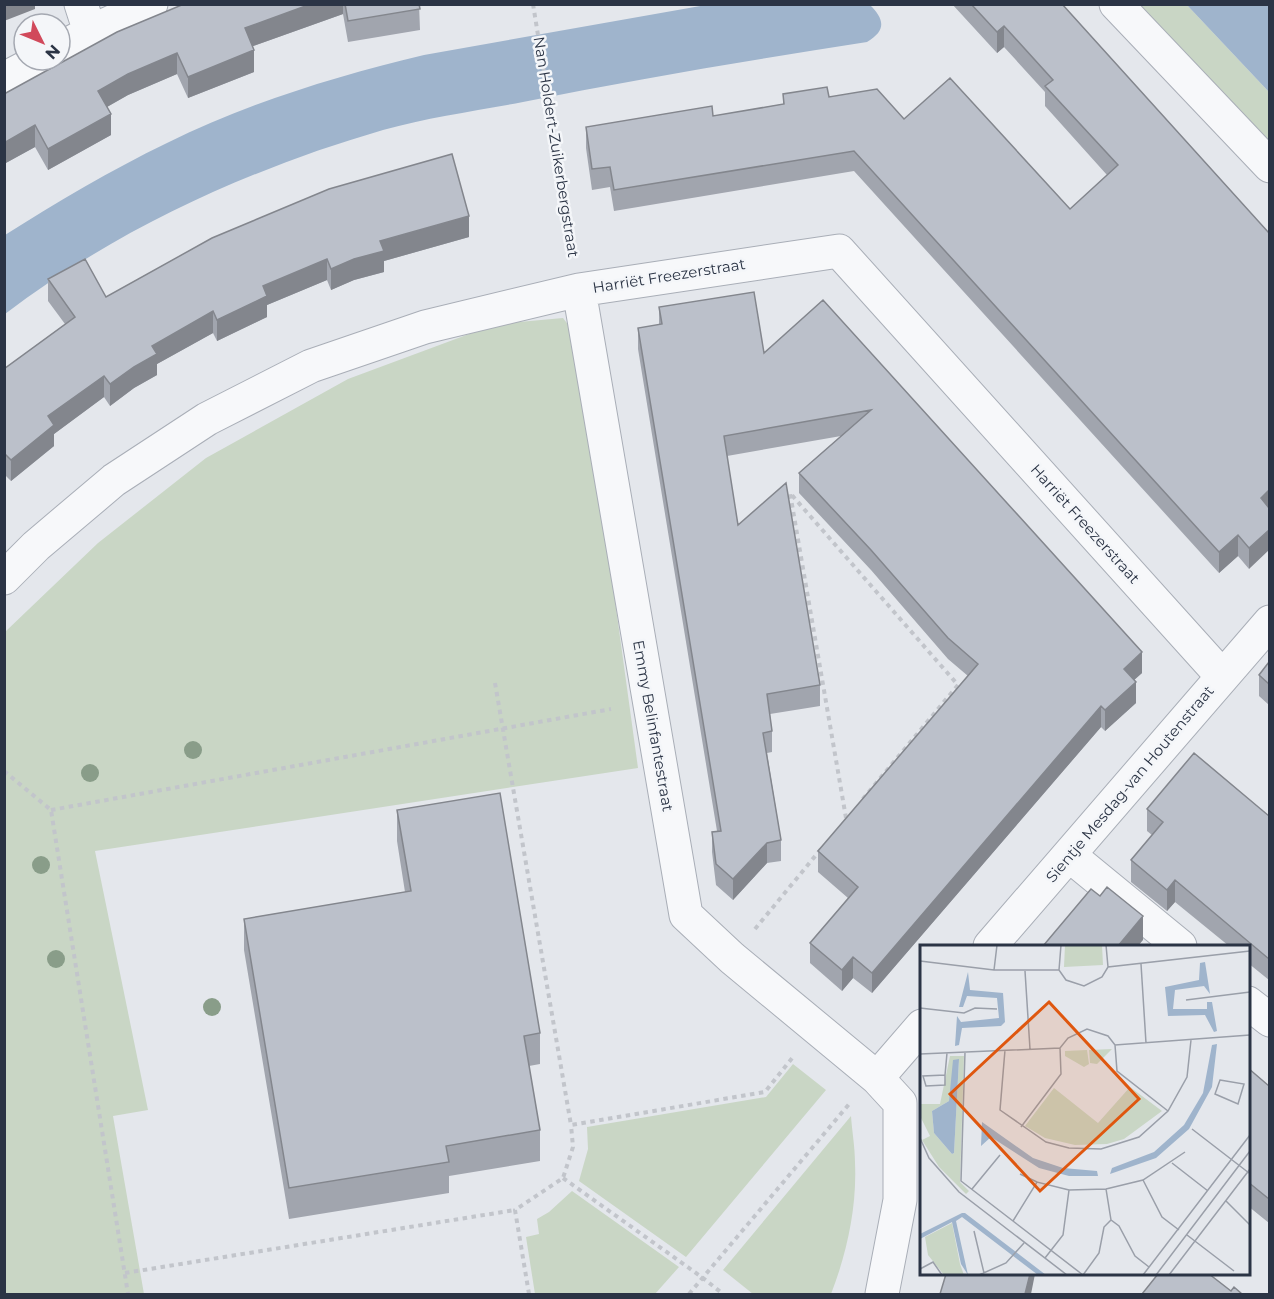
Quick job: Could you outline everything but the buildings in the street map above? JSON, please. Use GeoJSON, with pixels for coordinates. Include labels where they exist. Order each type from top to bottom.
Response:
{"type":"FeatureCollection","features":[{"type":"Feature","properties":{"kind":"street"},"geometry":{"type":"LineString","coordinates":[[72,35],[86,18],[151,4]]}},
{"type":"Feature","properties":{"kind":"street"},"geometry":{"type":"LineString","coordinates":[[1116,4],[1269,166]]}},
{"type":"Feature","properties":{"kind":"street","name":"Harriët Freezerstraat"},"geometry":{"type":"LineString","coordinates":[[4,578],[36,546],[114,480],[207,419],[311,366],[425,327],[579,290],[839,251],[1222,676]]}},
{"type":"Feature","properties":{"kind":"street","name":"Emmy Belinfantestraat"},"geometry":{"type":"LineString","coordinates":[[579,290],[686,915],[732,958],[877,1078]]}},
{"type":"Feature","properties":{"kind":"street","name":"Sientje Mesdag-van Houtenstraat"},"geometry":{"type":"LineString","coordinates":[[991,945],[1269,622]]}},
{"type":"Feature","properties":{"kind":"street"},"geometry":{"type":"LineString","coordinates":[[1069,855],[1179,945]]}},
{"type":"Feature","properties":{"kind":"street"},"geometry":{"type":"LineString","coordinates":[[1250,1005],[1269,1020]]}},
{"type":"Feature","properties":{"kind":"street"},"geometry":{"type":"LineString","coordinates":[[882,1294],[900,1200],[900,1103],[877,1078],[920,1027]]}},
{"type":"Feature","properties":{"kind":"path","name":"Nan Holdert-Zuikerbergstraat"},"geometry":{"type":"LineString","coordinates":[[533,4],[579,290]]}},
{"type":"Feature","properties":{"kind":"path"},"geometry":{"type":"LineString","coordinates":[[846,818],[790,492],[958,685],[861,800]]}},
{"type":"Feature","properties":{"kind":"path"},"geometry":{"type":"LineString","coordinates":[[125,1273],[515,1210],[563,1178],[573,1147],[571,1125],[495,682]]}},
{"type":"Feature","properties":{"kind":"path"},"geometry":{"type":"LineString","coordinates":[[51,810],[649,703]]}},
{"type":"Feature","properties":{"kind":"path"},"geometry":{"type":"LineString","coordinates":[[4,771],[51,810],[128,1294]]}},
{"type":"Feature","properties":{"kind":"path"},"geometry":{"type":"LineString","coordinates":[[839,827],[854,809]]}},
{"type":"Feature","properties":{"kind":"path"},"geometry":{"type":"LineString","coordinates":[[732,958],[825,844]]}},
{"type":"Feature","properties":{"kind":"path"},"geometry":{"type":"LineString","coordinates":[[571,1125],[765,1092],[816,1028]]}},
{"type":"Feature","properties":{"kind":"path"},"geometry":{"type":"LineString","coordinates":[[689,1294],[859,1092],[877,1078]]}},
{"type":"Feature","properties":{"kind":"path"},"geometry":{"type":"LineString","coordinates":[[563,1178],[723,1294]]}},
{"type":"Feature","properties":{"kind":"path"},"geometry":{"type":"LineString","coordinates":[[515,1210],[529,1294]]}},
{"type":"Feature","properties":{"kind":"green space"},"geometry":{"type":"Polygon","coordinates":[[[1136,5],[1187,5],[1269,92],[1269,148],[1136,5]]]}},
{"type":"Feature","properties":{"kind":"green space"},"geometry":{"type":"Polygon","coordinates":[[[563,318],[579,339],[638,768],[95,851],[148,1110],[113,1116],[144,1294],[5,1294],[5,632],[98,543],[206,458],[348,379],[496,324],[563,318]]]}},
{"type":"Feature","properties":{"kind":"green space"},"geometry":{"type":"Polygon","coordinates":[[[793,1064],[826,1090],[686,1257],[579,1181],[588,1149],[587,1127],[766,1097],[793,1064]]]}},
{"type":"Feature","properties":{"kind":"green space"},"geometry":{"type":"Polygon","coordinates":[[[851,1116],[855,1151],[853,1213],[842,1262],[831,1294],[753,1294],[723,1270],[851,1116]]]}},
{"type":"Feature","properties":{"kind":"green space"},"geometry":{"type":"Polygon","coordinates":[[[572,1191],[679,1267],[655,1294],[535,1294],[526,1237],[539,1234],[537,1219],[549,1212],[572,1191]]]}},
{"type":"Feature","properties":{"kind":"water"},"geometry":{"type":"Polygon","coordinates":[[[706,5],[870,5],[878,15],[881,24],[878,33],[867,42],[435,118],[400,125],[333,146],[234,183],[138,229],[48,283],[5,314],[5,235],[146,153],[229,115],[358,72],[424,55],[706,5]]]}},
{"type":"Feature","properties":{"kind":"water"},"geometry":{"type":"Polygon","coordinates":[[[1187,5],[1269,5],[1269,92],[1187,5]]]}}]}
